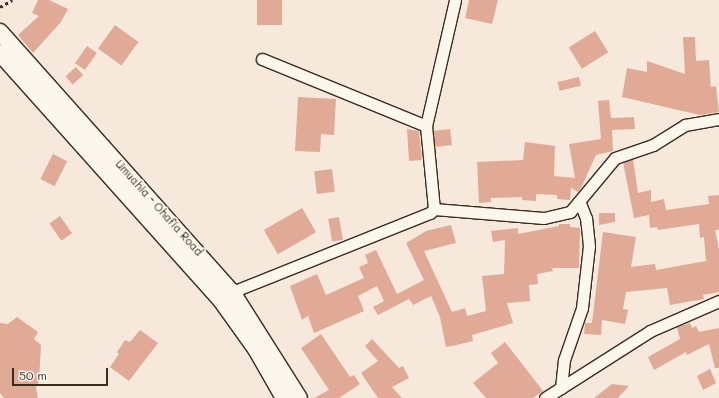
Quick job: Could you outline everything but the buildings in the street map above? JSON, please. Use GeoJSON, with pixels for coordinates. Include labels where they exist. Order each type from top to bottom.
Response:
{"type":"FeatureCollection","features":[{"type":"Feature","properties":{"kind":"main road","name":"Umuahia - Ohafia Road"},"geometry":{"type":"LineString","coordinates":[[0,32],[181,244],[256,349],[284,398]]}},
{"type":"Feature","properties":{"kind":"main road","name":"Umuahia - Ohafia Road"},"geometry":{"type":"LineString","coordinates":[[0,53],[181,244],[232,292],[299,398]]}},
{"type":"Feature","properties":{"kind":"street"},"geometry":{"type":"LineString","coordinates":[[434,209],[426,126],[455,0]]}},
{"type":"Feature","properties":{"kind":"street"},"geometry":{"type":"LineString","coordinates":[[262,59],[426,126]]}},
{"type":"Feature","properties":{"kind":"street"},"geometry":{"type":"LineString","coordinates":[[232,292],[430,213],[434,209],[544,218],[570,212],[615,158],[652,145],[685,125],[719,119]]}},
{"type":"Feature","properties":{"kind":"street"},"geometry":{"type":"LineString","coordinates":[[561,388],[564,360],[582,308],[588,246],[586,218],[579,201]]}},
{"type":"Feature","properties":{"kind":"street"},"geometry":{"type":"LineString","coordinates":[[545,398],[650,331],[719,301]]}},
{"type":"Feature","properties":{"kind":"path"},"geometry":{"type":"LineString","coordinates":[[0,7],[12,0]]}}]}
